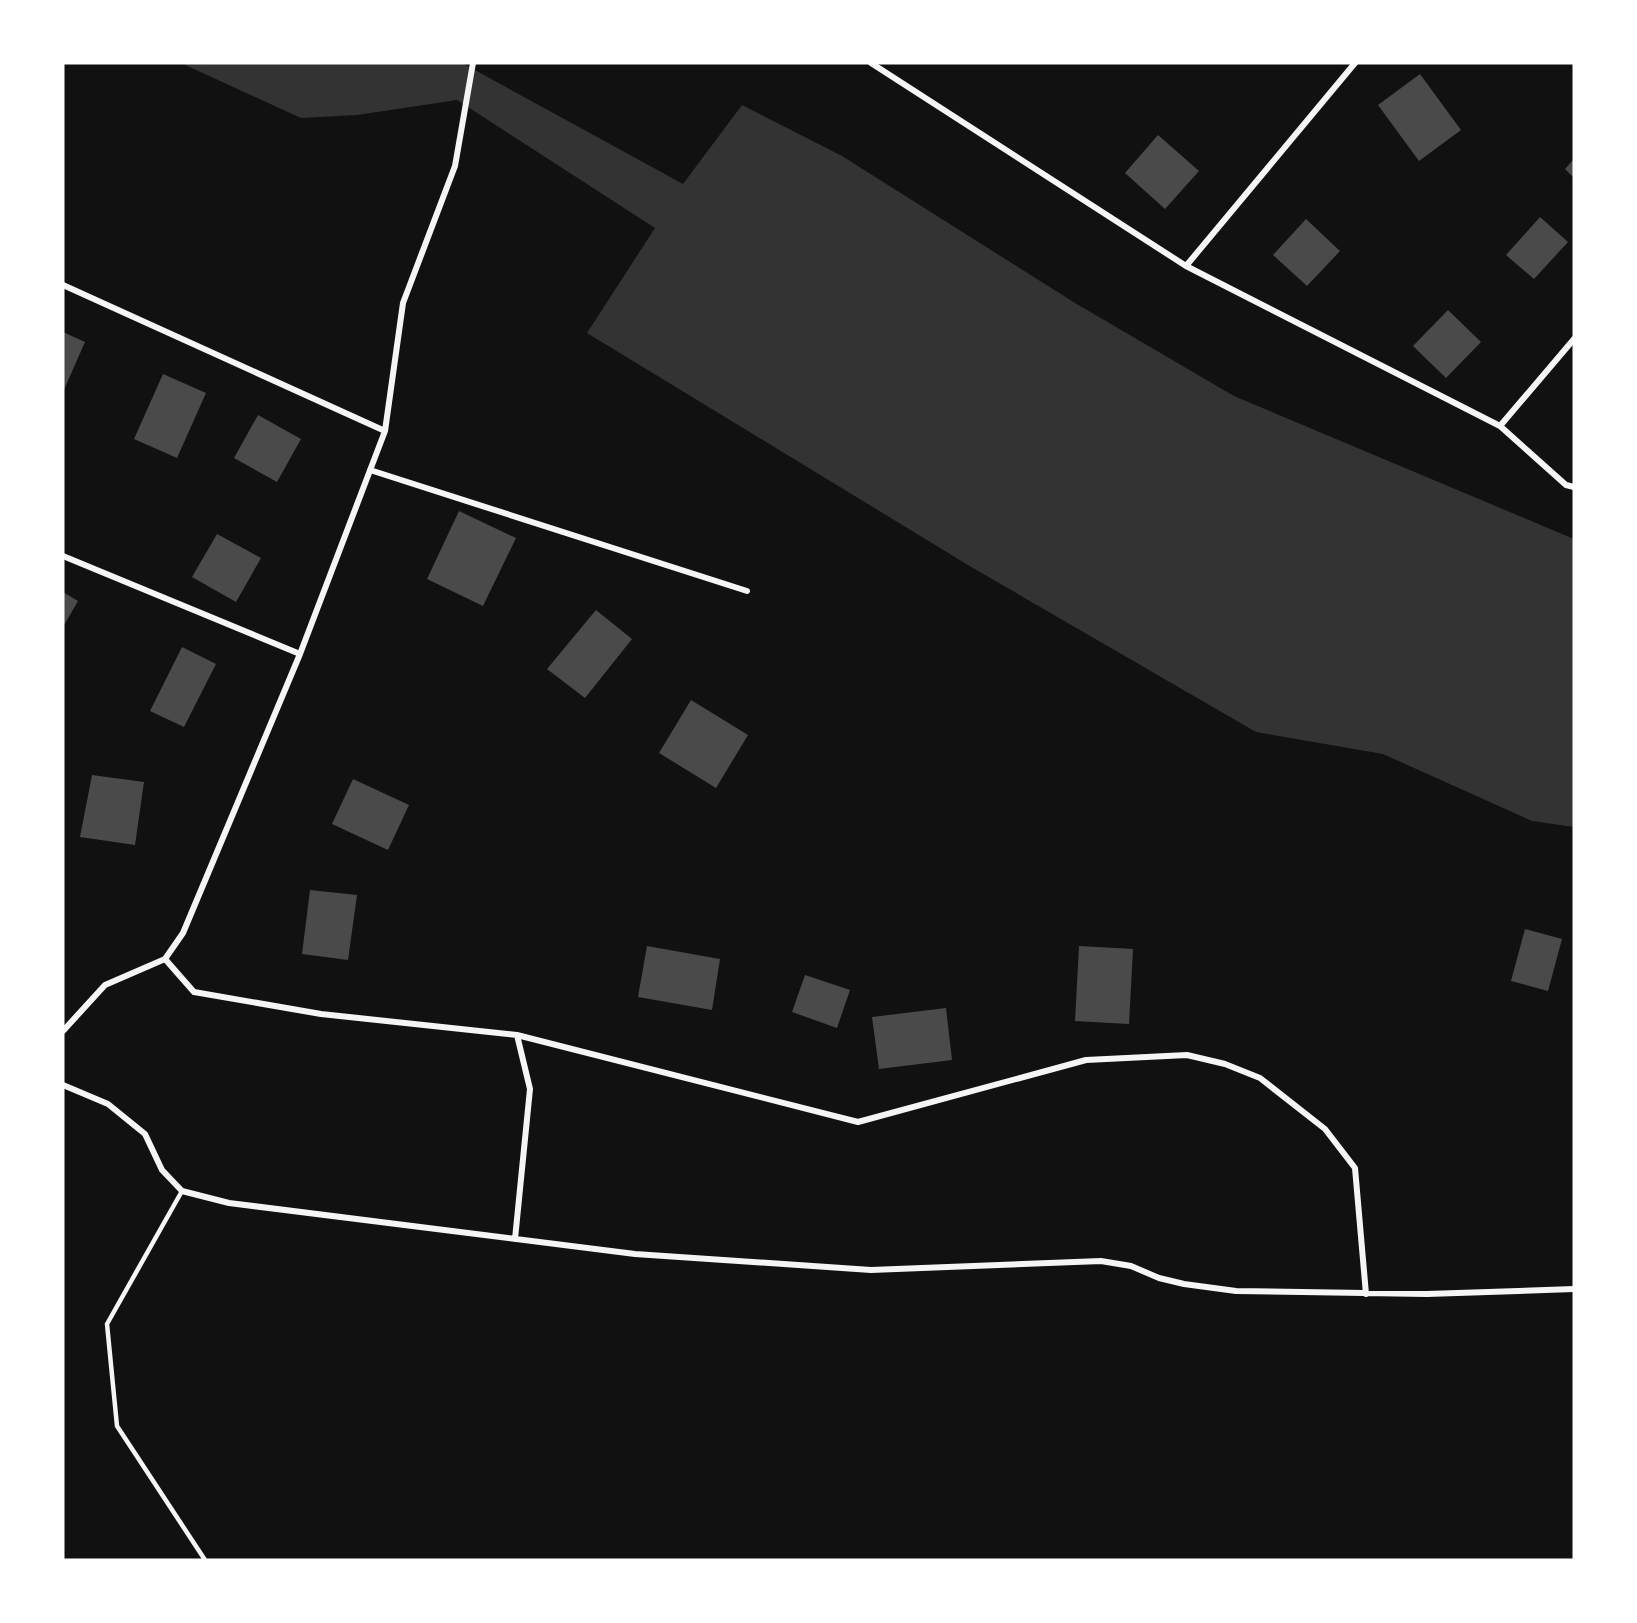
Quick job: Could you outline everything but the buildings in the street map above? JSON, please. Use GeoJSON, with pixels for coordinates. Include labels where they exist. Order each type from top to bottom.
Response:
{"type":"FeatureCollection","features":[{"type":"Feature","properties":{"kind":"street"},"geometry":{"type":"LineString","coordinates":[[63,1031],[105,985],[165,959],[183,933],[300,654],[385,431],[403,303],[455,166],[473,63]]}},
{"type":"Feature","properties":{"kind":"street"},"geometry":{"type":"LineString","coordinates":[[871,63],[881,65],[1186,266],[1500,426],[1566,485],[1574,487]]}},
{"type":"Feature","properties":{"kind":"street"},"geometry":{"type":"LineString","coordinates":[[1186,266],[1356,63]]}},
{"type":"Feature","properties":{"kind":"street"},"geometry":{"type":"LineString","coordinates":[[63,285],[385,431]]}},
{"type":"Feature","properties":{"kind":"street"},"geometry":{"type":"LineString","coordinates":[[1500,426],[1574,339]]}},
{"type":"Feature","properties":{"kind":"street"},"geometry":{"type":"LineString","coordinates":[[370,470],[747,591]]}},
{"type":"Feature","properties":{"kind":"street"},"geometry":{"type":"LineString","coordinates":[[63,556],[300,654]]}},
{"type":"Feature","properties":{"kind":"street"},"geometry":{"type":"LineString","coordinates":[[165,959],[194,992],[321,1014],[517,1035],[858,1122],[1086,1060],[1187,1055],[1225,1064],[1260,1078],[1325,1130],[1356,1168],[1366,1294]]}},
{"type":"Feature","properties":{"kind":"street"},"geometry":{"type":"LineString","coordinates":[[515,1239],[530,1089],[517,1035]]}},
{"type":"Feature","properties":{"kind":"street"},"geometry":{"type":"LineString","coordinates":[[63,1085],[108,1104],[145,1134],[162,1170],[182,1191],[229,1203],[635,1254],[871,1270],[1101,1261],[1131,1266],[1159,1278],[1184,1284],[1236,1291],[1427,1294],[1574,1289]]}},
{"type":"Feature","properties":{"kind":"lane"},"geometry":{"type":"LineString","coordinates":[[182,1191],[107,1324],[117,1426],[204,1560]]}},
{"type":"Feature","properties":{"kind":"shaded area"},"geometry":{"type":"Polygon","coordinates":[[[181,63],[462,63],[683,184],[742,105],[842,156],[1075,303],[1234,396],[1574,539],[1574,827],[1532,821],[1383,754],[1256,732],[973,568],[587,333],[655,228],[457,100],[357,115],[301,118],[181,63]]]}}]}
